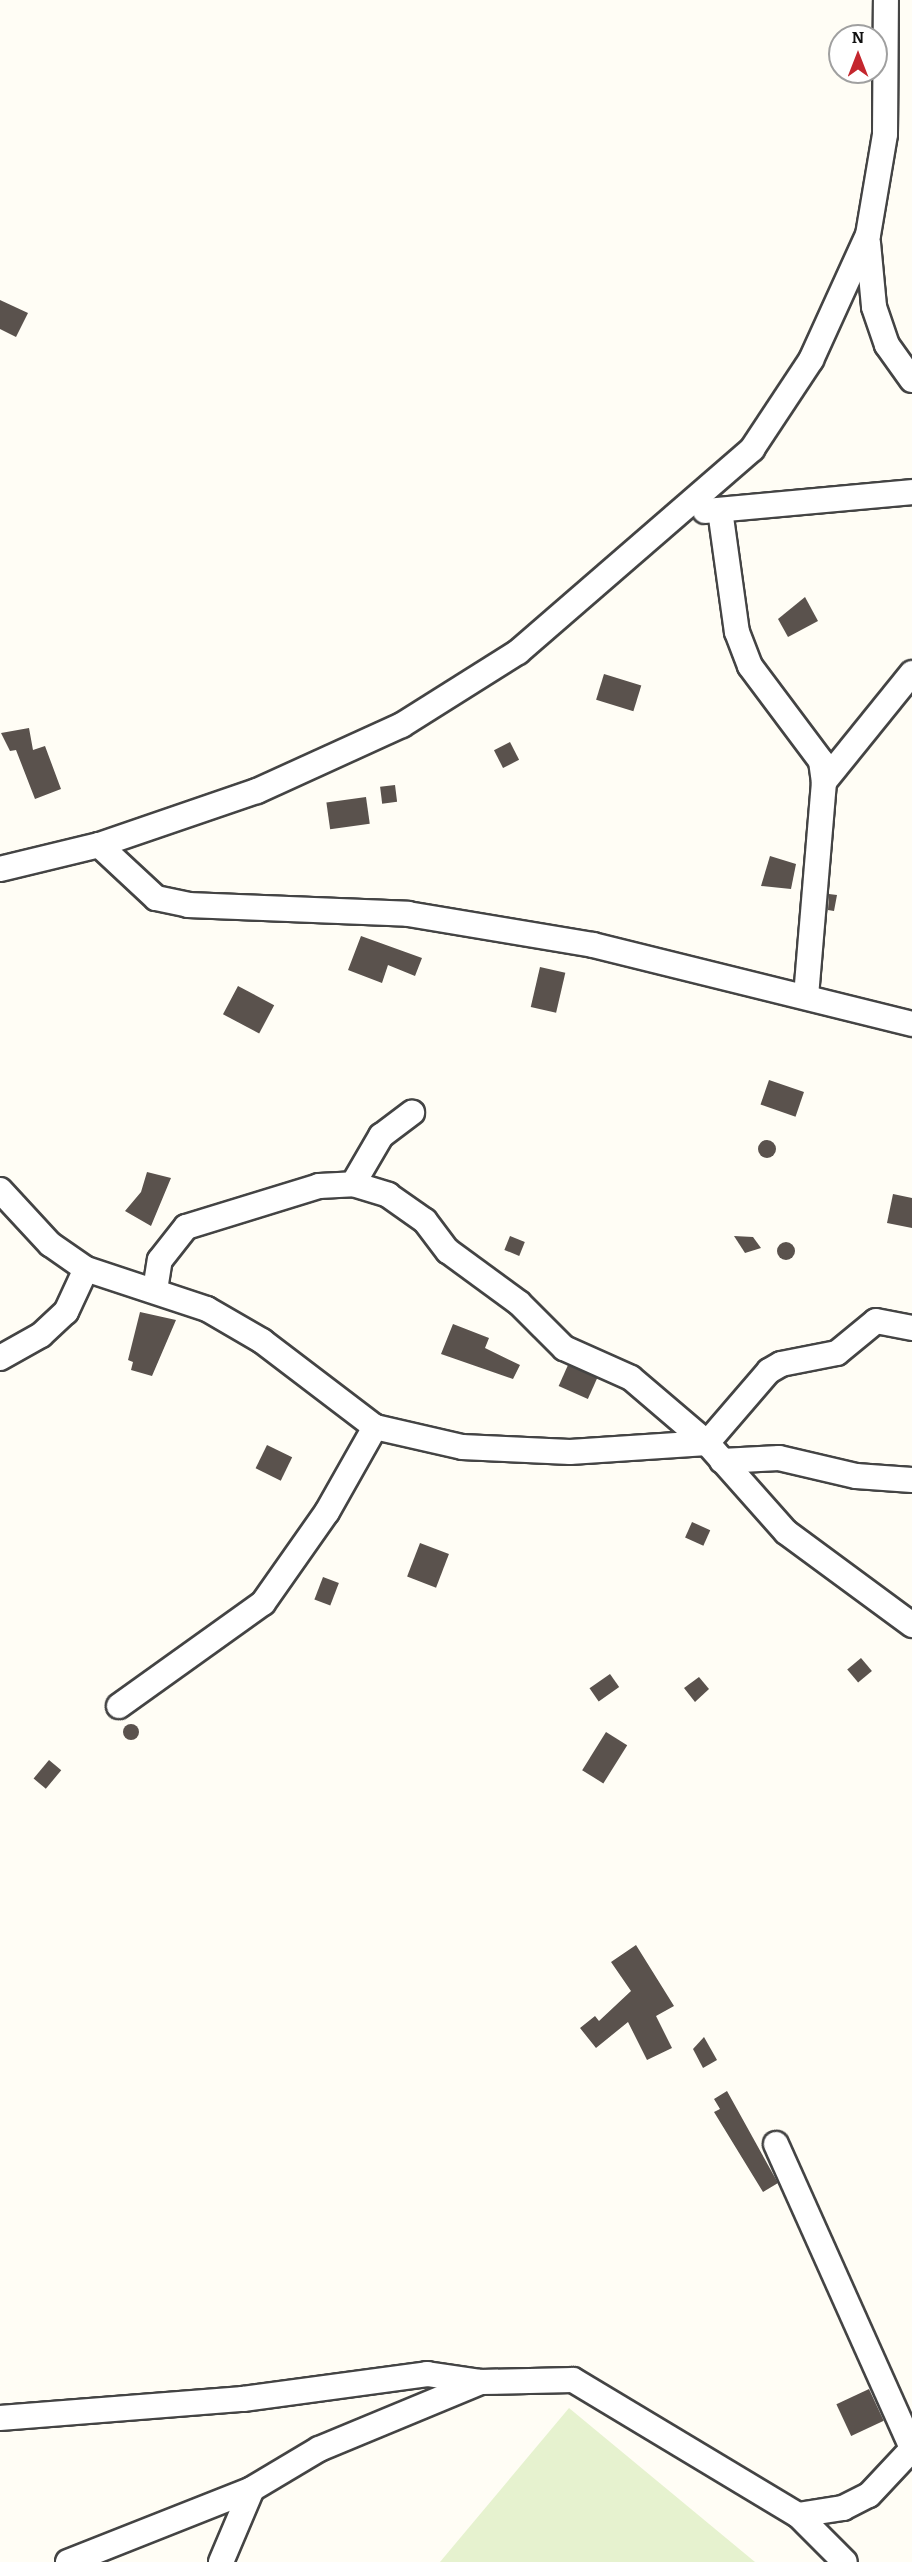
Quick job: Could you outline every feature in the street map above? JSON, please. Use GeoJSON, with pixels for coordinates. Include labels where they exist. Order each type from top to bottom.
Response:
{"type":"FeatureCollection","features":[{"type":"Feature","properties":{"kind":"street"},"geometry":{"type":"LineString","coordinates":[[885,0],[885,134],[868,235],[874,308],[887,345],[912,380]]}},
{"type":"Feature","properties":{"kind":"street"},"geometry":{"type":"LineString","coordinates":[[0,869],[99,844],[257,791],[402,725],[518,652],[685,513],[752,449],[785,404],[868,235]]}},
{"type":"Feature","properties":{"kind":"street"},"geometry":{"type":"LineString","coordinates":[[685,513],[912,492]]}},
{"type":"Feature","properties":{"kind":"street"},"geometry":{"type":"LineString","coordinates":[[720,510],[736,633],[750,666],[821,761],[824,782],[806,996]]}},
{"type":"Feature","properties":{"kind":"street"},"geometry":{"type":"LineString","coordinates":[[824,782],[912,673]]}},
{"type":"Feature","properties":{"kind":"street"},"geometry":{"type":"LineString","coordinates":[[99,844],[132,882],[156,898],[188,905],[408,914],[593,945],[912,1024]]}},
{"type":"Feature","properties":{"kind":"street"},"geometry":{"type":"LineString","coordinates":[[352,1184],[381,1136],[412,1113]]}},
{"type":"Feature","properties":{"kind":"street"},"geometry":{"type":"LineString","coordinates":[[155,1290],[160,1260],[186,1227],[319,1186],[352,1184],[388,1195],[425,1221],[448,1251],[519,1303],[564,1348],[631,1378],[715,1452],[786,1532],[912,1625]]}},
{"type":"Feature","properties":{"kind":"street"},"geometry":{"type":"LineString","coordinates":[[0,1190],[50,1244],[86,1269],[207,1309],[262,1341],[375,1427],[462,1447],[570,1452],[715,1452],[779,1458],[856,1476],[912,1480]]}},
{"type":"Feature","properties":{"kind":"street"},"geometry":{"type":"LineString","coordinates":[[3,1352],[41,1335],[66,1312],[86,1269]]}},
{"type":"Feature","properties":{"kind":"street"},"geometry":{"type":"LineString","coordinates":[[715,1452],[769,1371],[781,1364],[837,1353],[876,1321],[912,1328]]}},
{"type":"Feature","properties":{"kind":"street"},"geometry":{"type":"LineString","coordinates":[[119,1706],[263,1603],[327,1512],[375,1427]]}},
{"type":"Feature","properties":{"kind":"street"},"geometry":{"type":"LineString","coordinates":[[776,2144],[911,2440],[869,2495],[843,2508],[798,2515]]}},
{"type":"Feature","properties":{"kind":"street"},"geometry":{"type":"LineString","coordinates":[[0,2418],[243,2399],[427,2374],[481,2382],[573,2380],[798,2515],[845,2562]]}},
{"type":"Feature","properties":{"kind":"street"},"geometry":{"type":"LineString","coordinates":[[68,2562],[252,2489],[319,2449],[481,2382]]}},
{"type":"Feature","properties":{"kind":"street"},"geometry":{"type":"LineString","coordinates":[[221,2562],[252,2489]]}},
{"type":"Feature","properties":{"kind":"green space"},"geometry":{"type":"Polygon","coordinates":[[[569,2408],[755,2562],[440,2562],[569,2408]]]}},
{"type":"Feature","properties":{"kind":"building"},"geometry":{"type":"Polygon","coordinates":[[[0,300],[28,313],[16,337],[0,329],[0,300]]]}},
{"type":"Feature","properties":{"kind":"building"},"geometry":{"type":"Polygon","coordinates":[[[805,597],[818,621],[788,637],[778,619],[805,597]]]}},
{"type":"Feature","properties":{"kind":"building"},"geometry":{"type":"Polygon","coordinates":[[[604,674],[641,685],[633,711],[596,700],[604,674]]]}},
{"type":"Feature","properties":{"kind":"building"},"geometry":{"type":"Polygon","coordinates":[[[29,728],[33,750],[45,746],[61,789],[35,799],[16,750],[10,751],[1,733],[29,728]]]}},
{"type":"Feature","properties":{"kind":"building"},"geometry":{"type":"Polygon","coordinates":[[[510,742],[519,760],[503,768],[494,750],[510,742]]]}},
{"type":"Feature","properties":{"kind":"building"},"geometry":{"type":"Polygon","coordinates":[[[395,785],[397,802],[382,804],[380,787],[395,785]]]}},
{"type":"Feature","properties":{"kind":"building"},"geometry":{"type":"Polygon","coordinates":[[[366,797],[370,824],[330,829],[326,803],[366,797]]]}},
{"type":"Feature","properties":{"kind":"building"},"geometry":{"type":"Polygon","coordinates":[[[770,856],[796,864],[791,889],[761,886],[770,856]]]}},
{"type":"Feature","properties":{"kind":"building"},"geometry":{"type":"Polygon","coordinates":[[[829,894],[837,895],[834,911],[828,910],[829,894]]]}},
{"type":"Feature","properties":{"kind":"building"},"geometry":{"type":"Polygon","coordinates":[[[361,936],[422,958],[415,976],[388,965],[382,983],[348,970],[361,936]]]}},
{"type":"Feature","properties":{"kind":"building"},"geometry":{"type":"Polygon","coordinates":[[[540,967],[565,973],[556,1013],[531,1007],[540,967]]]}},
{"type":"Feature","properties":{"kind":"building"},"geometry":{"type":"Polygon","coordinates":[[[238,986],[274,1005],[259,1034],[223,1014],[238,986]]]}},
{"type":"Feature","properties":{"kind":"building"},"geometry":{"type":"Polygon","coordinates":[[[769,1080],[804,1092],[796,1117],[761,1105],[769,1080]]]}},
{"type":"Feature","properties":{"kind":"building"},"geometry":{"type":"Polygon","coordinates":[[[767,1140],[773,1143],[776,1149],[773,1155],[767,1158],[761,1155],[758,1149],[761,1143],[767,1140]]]}},
{"type":"Feature","properties":{"kind":"building"},"geometry":{"type":"Polygon","coordinates":[[[147,1172],[171,1178],[151,1226],[125,1211],[141,1192],[147,1172]]]}},
{"type":"Feature","properties":{"kind":"building"},"geometry":{"type":"Polygon","coordinates":[[[893,1194],[912,1198],[912,1228],[887,1223],[893,1194]]]}},
{"type":"Feature","properties":{"kind":"building"},"geometry":{"type":"Polygon","coordinates":[[[510,1236],[525,1242],[519,1256],[504,1250],[510,1236]]]}},
{"type":"Feature","properties":{"kind":"building"},"geometry":{"type":"Polygon","coordinates":[[[734,1236],[753,1237],[761,1248],[745,1253],[734,1236]]]}},
{"type":"Feature","properties":{"kind":"building"},"geometry":{"type":"Polygon","coordinates":[[[782,1242],[790,1242],[795,1247],[793,1258],[782,1260],[777,1255],[777,1247],[782,1242]]]}},
{"type":"Feature","properties":{"kind":"building"},"geometry":{"type":"Polygon","coordinates":[[[140,1312],[176,1320],[152,1376],[131,1370],[133,1362],[128,1360],[140,1312]]]}},
{"type":"Feature","properties":{"kind":"building"},"geometry":{"type":"Polygon","coordinates":[[[453,1324],[489,1338],[485,1348],[520,1365],[513,1379],[441,1354],[453,1324]]]}},
{"type":"Feature","properties":{"kind":"building"},"geometry":{"type":"Polygon","coordinates":[[[568,1365],[597,1378],[588,1399],[559,1386],[568,1365]]]}},
{"type":"Feature","properties":{"kind":"building"},"geometry":{"type":"Polygon","coordinates":[[[267,1445],[292,1457],[281,1481],[256,1468],[267,1445]]]}},
{"type":"Feature","properties":{"kind":"building"},"geometry":{"type":"Polygon","coordinates":[[[692,1522],[710,1530],[703,1546],[685,1538],[692,1522]]]}},
{"type":"Feature","properties":{"kind":"building"},"geometry":{"type":"Polygon","coordinates":[[[420,1543],[449,1554],[436,1588],[407,1577],[420,1543]]]}},
{"type":"Feature","properties":{"kind":"building"},"geometry":{"type":"Polygon","coordinates":[[[323,1577],[339,1583],[330,1605],[314,1599],[323,1577]]]}},
{"type":"Feature","properties":{"kind":"building"},"geometry":{"type":"Polygon","coordinates":[[[861,1658],[872,1671],[858,1683],[847,1670],[861,1658]]]}},
{"type":"Feature","properties":{"kind":"building"},"geometry":{"type":"Polygon","coordinates":[[[610,1674],[619,1687],[599,1701],[590,1688],[610,1674]]]}},
{"type":"Feature","properties":{"kind":"building"},"geometry":{"type":"Polygon","coordinates":[[[699,1677],[709,1689],[695,1702],[684,1688],[699,1677]]]}},
{"type":"Feature","properties":{"kind":"building"},"geometry":{"type":"Polygon","coordinates":[[[128,1724],[134,1724],[139,1732],[137,1738],[128,1740],[123,1735],[123,1729],[128,1724]]]}},
{"type":"Feature","properties":{"kind":"building"},"geometry":{"type":"Polygon","coordinates":[[[606,1732],[627,1745],[603,1783],[582,1770],[606,1732]]]}},
{"type":"Feature","properties":{"kind":"building"},"geometry":{"type":"Polygon","coordinates":[[[49,1760],[61,1770],[46,1789],[34,1778],[49,1760]]]}},
{"type":"Feature","properties":{"kind":"building"},"geometry":{"type":"Polygon","coordinates":[[[636,1945],[674,2006],[656,2016],[672,2048],[647,2060],[628,2022],[596,2048],[580,2028],[595,2016],[599,2021],[631,1991],[611,1962],[636,1945]]]}},
{"type":"Feature","properties":{"kind":"building"},"geometry":{"type":"Polygon","coordinates":[[[704,2037],[717,2060],[703,2068],[693,2049],[704,2037]]]}},
{"type":"Feature","properties":{"kind":"building"},"geometry":{"type":"Polygon","coordinates":[[[727,2091],[778,2183],[763,2192],[714,2112],[720,2109],[714,2099],[727,2091]]]}},
{"type":"Feature","properties":{"kind":"building"},"geometry":{"type":"Polygon","coordinates":[[[869,2389],[884,2421],[851,2436],[836,2404],[869,2389]]]}}]}
